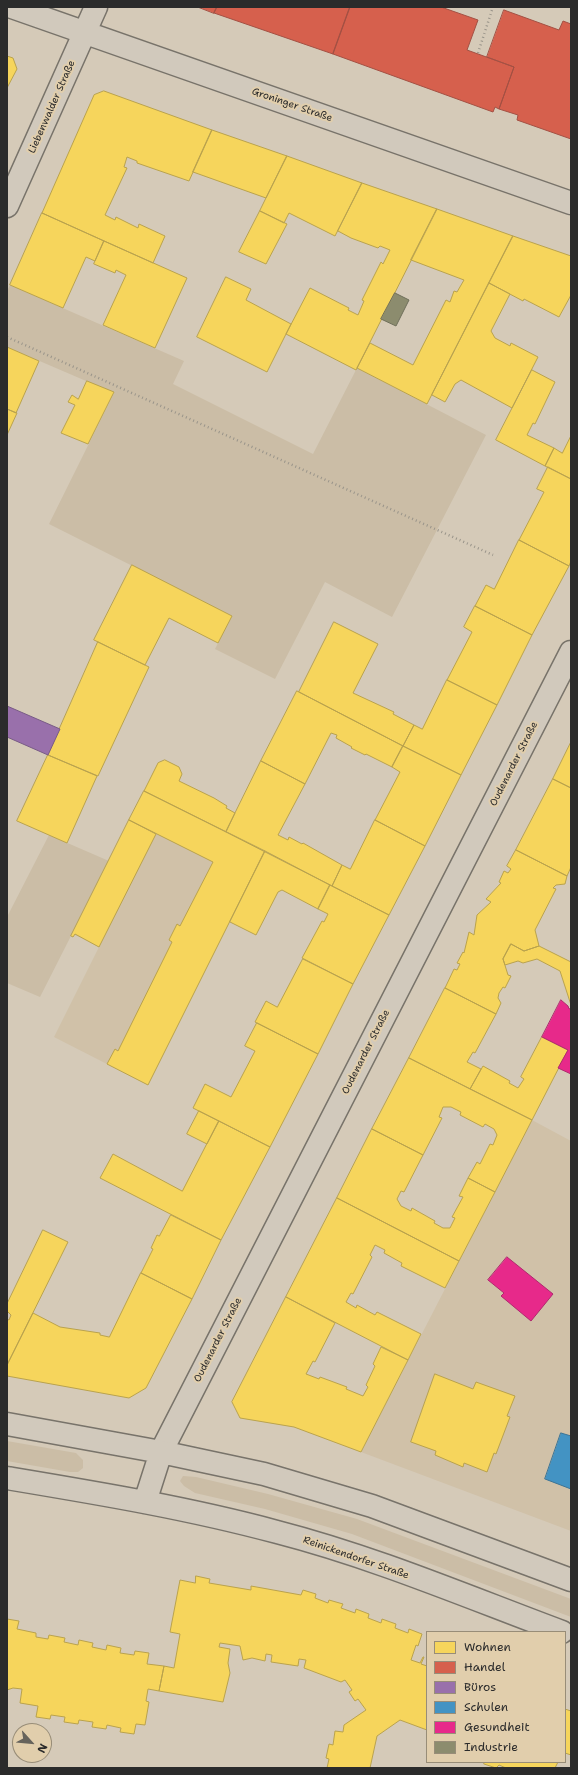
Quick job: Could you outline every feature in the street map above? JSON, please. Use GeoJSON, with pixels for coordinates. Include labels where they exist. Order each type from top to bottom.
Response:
{"type":"FeatureCollection","features":[{"type":"Feature","properties":{"kind":"street","name":"Groninger Straße"},"geometry":{"type":"LineString","coordinates":[[12,7],[571,203]]}},
{"type":"Feature","properties":{"kind":"street","name":"Liebenwalder Straße"},"geometry":{"type":"LineString","coordinates":[[7,206],[96,7]]}},
{"type":"Feature","properties":{"kind":"street","name":"Oudenarder Straße"},"geometry":{"type":"LineString","coordinates":[[161,1452],[571,652]]}},
{"type":"Feature","properties":{"kind":"street"},"geometry":{"type":"LineString","coordinates":[[7,1424],[161,1452],[264,1474],[372,1506],[571,1580]]}},
{"type":"Feature","properties":{"kind":"street"},"geometry":{"type":"LineString","coordinates":[[145,1502],[161,1452]]}},
{"type":"Feature","properties":{"kind":"street","name":"Reinickendorfer Straße"},"geometry":{"type":"LineString","coordinates":[[7,1478],[145,1502],[277,1532],[358,1556],[559,1631]]}},
{"type":"Feature","properties":{"kind":"path"},"geometry":{"type":"LineString","coordinates":[[478,54],[494,7]]}},
{"type":"Feature","properties":{"kind":"path"},"geometry":{"type":"LineString","coordinates":[[7,337],[493,555]]}},
{"type":"Feature","properties":{"kind":"shaded area"},"geometry":{"type":"Polygon","coordinates":[[[10,285],[184,361],[173,384],[313,454],[357,368],[486,435],[392,617],[325,582],[275,679],[215,649],[232,616],[49,524],[114,393],[7,347],[7,291],[10,285]]]}},
{"type":"Feature","properties":{"kind":"shaded area"},"geometry":{"type":"Polygon","coordinates":[[[144,791],[265,851],[148,1085],[54,1037],[99,947],[75,935],[73,937],[71,936],[144,791]]]}},
{"type":"Feature","properties":{"kind":"shaded area"},"geometry":{"type":"Polygon","coordinates":[[[49,835],[109,861],[40,997],[7,983],[7,917],[49,835]]]}},
{"type":"Feature","properties":{"kind":"shaded area"},"geometry":{"type":"Polygon","coordinates":[[[532,1120],[571,1141],[571,1531],[361,1452],[532,1120]]]}},
{"type":"Feature","properties":{"kind":"shaded area"},"geometry":{"type":"Polygon","coordinates":[[[7,1441],[76,1453],[83,1460],[83,1468],[78,1472],[70,1472],[7,1461],[7,1441]]]}},
{"type":"Feature","properties":{"kind":"shaded area"},"geometry":{"type":"Polygon","coordinates":[[[183,1476],[196,1477],[268,1494],[357,1519],[571,1599],[571,1617],[352,1534],[265,1509],[195,1493],[184,1486],[180,1481],[183,1476]]]}},
{"type":"Feature","properties":{"kind":"building: Wohnen"},"geometry":{"type":"Polygon","coordinates":[[[7,56],[13,58],[17,69],[7,88],[7,56]]]}},
{"type":"Feature","properties":{"kind":"building: Wohnen"},"geometry":{"type":"Polygon","coordinates":[[[104,91],[212,130],[189,181],[137,163],[137,161],[127,157],[124,167],[127,168],[105,215],[115,220],[116,217],[138,228],[139,224],[165,236],[153,263],[42,213],[94,95],[104,91]]]}},
{"type":"Feature","properties":{"kind":"building: Wohnen"},"geometry":{"type":"Polygon","coordinates":[[[212,130],[287,156],[266,198],[193,172],[212,130]]]}},
{"type":"Feature","properties":{"kind":"building: Wohnen"},"geometry":{"type":"Polygon","coordinates":[[[287,156],[362,183],[335,236],[289,213],[284,223],[260,211],[287,156]]]}},
{"type":"Feature","properties":{"kind":"building: Wohnen"},"geometry":{"type":"Polygon","coordinates":[[[362,183],[437,209],[356,370],[286,334],[310,288],[349,308],[348,310],[358,315],[364,301],[362,300],[381,262],[383,264],[390,250],[380,246],[378,248],[351,238],[338,231],[362,183]]]}},
{"type":"Feature","properties":{"kind":"building: Wohnen"},"geometry":{"type":"Polygon","coordinates":[[[437,209],[513,236],[427,404],[357,368],[370,343],[413,365],[446,300],[450,302],[454,291],[457,292],[464,280],[411,260],[437,209]]]}},
{"type":"Feature","properties":{"kind":"building: Wohnen"},"geometry":{"type":"Polygon","coordinates":[[[260,211],[287,224],[266,264],[239,252],[260,211]]]}},
{"type":"Feature","properties":{"kind":"building: Wohnen"},"geometry":{"type":"Polygon","coordinates":[[[42,213],[104,241],[95,261],[86,257],[63,308],[10,285],[42,213]]]}},
{"type":"Feature","properties":{"kind":"building: Wohnen"},"geometry":{"type":"Polygon","coordinates":[[[513,236],[571,256],[571,295],[559,317],[524,299],[523,301],[489,283],[513,236]]]}},
{"type":"Feature","properties":{"kind":"building: Wohnen"},"geometry":{"type":"Polygon","coordinates":[[[104,241],[187,278],[155,348],[103,325],[126,275],[116,270],[115,273],[94,264],[104,241]]]}},
{"type":"Feature","properties":{"kind":"building: Wohnen"},"geometry":{"type":"Polygon","coordinates":[[[226,277],[251,289],[246,300],[291,324],[267,372],[197,337],[226,277]]]}},
{"type":"Feature","properties":{"kind":"building: Wohnen"},"geometry":{"type":"Polygon","coordinates":[[[489,283],[510,294],[491,331],[495,338],[510,346],[511,343],[538,357],[512,408],[461,380],[455,384],[445,402],[432,395],[489,283]]]}},
{"type":"Feature","properties":{"kind":"building: Wohnen"},"geometry":{"type":"Polygon","coordinates":[[[7,347],[39,361],[16,413],[7,409],[7,347]]]}},
{"type":"Feature","properties":{"kind":"building: Wohnen"},"geometry":{"type":"Polygon","coordinates":[[[532,370],[555,382],[535,424],[533,423],[527,435],[554,448],[545,466],[496,440],[532,370]]]}},
{"type":"Feature","properties":{"kind":"building: Wohnen"},"geometry":{"type":"Polygon","coordinates":[[[87,381],[114,392],[88,444],[61,433],[75,405],[68,402],[72,395],[78,399],[87,381]]]}},
{"type":"Feature","properties":{"kind":"building: Wohnen"},"geometry":{"type":"Polygon","coordinates":[[[7,409],[17,413],[7,435],[7,409]]]}},
{"type":"Feature","properties":{"kind":"building: Wohnen"},"geometry":{"type":"Polygon","coordinates":[[[571,436],[571,479],[545,466],[554,448],[562,453],[571,436]]]}},
{"type":"Feature","properties":{"kind":"building: Wohnen"},"geometry":{"type":"Polygon","coordinates":[[[548,467],[571,479],[571,561],[569,566],[519,540],[544,492],[537,489],[548,467]]]}},
{"type":"Feature","properties":{"kind":"building: Wohnen"},"geometry":{"type":"Polygon","coordinates":[[[519,540],[569,566],[532,635],[475,606],[486,585],[494,589],[519,540]]]}},
{"type":"Feature","properties":{"kind":"building: Wohnen"},"geometry":{"type":"Polygon","coordinates":[[[132,565],[232,616],[218,643],[169,618],[145,665],[94,640],[132,565]]]}},
{"type":"Feature","properties":{"kind":"building: Wohnen"},"geometry":{"type":"Polygon","coordinates":[[[475,606],[532,635],[497,705],[447,680],[472,632],[464,627],[475,606]]]}},
{"type":"Feature","properties":{"kind":"building: Wohnen"},"geometry":{"type":"Polygon","coordinates":[[[334,622],[378,644],[353,693],[394,712],[393,714],[414,725],[403,746],[299,692],[334,622]]]}},
{"type":"Feature","properties":{"kind":"building: Wohnen"},"geometry":{"type":"Polygon","coordinates":[[[98,642],[149,667],[98,776],[48,755],[98,642]]]}},
{"type":"Feature","properties":{"kind":"building: Wohnen"},"geometry":{"type":"Polygon","coordinates":[[[447,680],[497,705],[461,775],[403,746],[414,725],[422,729],[447,680]]]}},
{"type":"Feature","properties":{"kind":"building: Wohnen"},"geometry":{"type":"Polygon","coordinates":[[[297,691],[403,746],[392,767],[351,748],[352,747],[336,738],[337,735],[331,733],[305,784],[261,761],[297,691]]]}},
{"type":"Feature","properties":{"kind":"building: Wohnen"},"geometry":{"type":"Polygon","coordinates":[[[571,742],[571,788],[553,779],[571,742]]]}},
{"type":"Feature","properties":{"kind":"building: Wohnen"},"geometry":{"type":"Polygon","coordinates":[[[403,746],[461,775],[425,846],[375,820],[400,772],[392,767],[403,746]]]}},
{"type":"Feature","properties":{"kind":"building: Wohnen"},"geometry":{"type":"Polygon","coordinates":[[[48,755],[97,776],[67,843],[17,821],[48,755]]]}},
{"type":"Feature","properties":{"kind":"building: Wohnen"},"geometry":{"type":"Polygon","coordinates":[[[165,760],[179,767],[182,774],[179,781],[214,798],[235,813],[226,832],[144,791],[158,763],[165,760]]]}},
{"type":"Feature","properties":{"kind":"building: Wohnen"},"geometry":{"type":"Polygon","coordinates":[[[261,761],[305,784],[278,835],[288,840],[289,837],[302,844],[303,843],[342,865],[332,886],[226,832],[261,761]]]}},
{"type":"Feature","properties":{"kind":"building: Wohnen"},"geometry":{"type":"Polygon","coordinates":[[[553,779],[571,788],[571,867],[567,876],[516,850],[553,779]]]}},
{"type":"Feature","properties":{"kind":"building: Wohnen"},"geometry":{"type":"Polygon","coordinates":[[[144,791],[265,851],[148,1085],[107,1064],[115,1049],[118,1051],[172,942],[169,940],[177,924],[180,926],[213,862],[129,820],[144,791]]]}},
{"type":"Feature","properties":{"kind":"building: Wohnen"},"geometry":{"type":"Polygon","coordinates":[[[129,820],[156,834],[99,947],[75,934],[73,937],[71,936],[129,820]]]}},
{"type":"Feature","properties":{"kind":"building: Wohnen"},"geometry":{"type":"Polygon","coordinates":[[[375,820],[425,846],[389,915],[332,886],[342,865],[350,869],[375,820]]]}},
{"type":"Feature","properties":{"kind":"building: Wohnen"},"geometry":{"type":"Polygon","coordinates":[[[516,850],[567,876],[565,884],[556,885],[553,888],[556,889],[535,930],[539,946],[524,951],[511,944],[503,959],[508,975],[511,976],[505,988],[503,987],[499,993],[498,998],[501,1003],[496,1014],[445,988],[454,969],[457,970],[460,964],[457,963],[463,952],[464,953],[469,932],[474,935],[477,915],[491,902],[486,899],[501,883],[499,882],[504,871],[508,873],[511,869],[507,866],[516,850]]]}},
{"type":"Feature","properties":{"kind":"building: Wohnen"},"geometry":{"type":"Polygon","coordinates":[[[265,851],[330,885],[318,909],[282,890],[278,892],[256,935],[230,922],[265,851]]]}},
{"type":"Feature","properties":{"kind":"building: Wohnen"},"geometry":{"type":"Polygon","coordinates":[[[330,885],[389,915],[353,984],[302,958],[322,921],[324,922],[328,914],[318,909],[330,885]]]}},
{"type":"Feature","properties":{"kind":"building: Wohnen"},"geometry":{"type":"Polygon","coordinates":[[[511,944],[524,951],[539,946],[571,962],[571,1005],[560,971],[537,959],[523,963],[518,961],[505,965],[503,959],[511,944]]]}},
{"type":"Feature","properties":{"kind":"building: Wohnen"},"geometry":{"type":"Polygon","coordinates":[[[303,959],[353,984],[318,1054],[255,1022],[266,1001],[277,1007],[303,959]]]}},
{"type":"Feature","properties":{"kind":"building: Wohnen"},"geometry":{"type":"Polygon","coordinates":[[[445,988],[496,1014],[475,1053],[473,1052],[467,1062],[481,1069],[470,1089],[409,1058],[445,988]]]}},
{"type":"Feature","properties":{"kind":"building: Wohnen"},"geometry":{"type":"Polygon","coordinates":[[[257,1023],[318,1054],[270,1147],[193,1108],[205,1084],[231,1097],[255,1051],[245,1046],[257,1023]]]}},
{"type":"Feature","properties":{"kind":"building: Wohnen"},"geometry":{"type":"Polygon","coordinates":[[[542,1037],[568,1050],[532,1120],[470,1089],[483,1066],[510,1081],[509,1083],[518,1088],[524,1079],[521,1077],[542,1037]]]}},
{"type":"Feature","properties":{"kind":"building: Wohnen"},"geometry":{"type":"Polygon","coordinates":[[[409,1058],[532,1120],[495,1192],[468,1178],[477,1162],[480,1164],[490,1144],[493,1145],[497,1135],[494,1129],[485,1124],[483,1127],[460,1115],[461,1112],[451,1107],[443,1107],[439,1117],[442,1118],[423,1155],[372,1129],[409,1058]]]}},
{"type":"Feature","properties":{"kind":"building: Wohnen"},"geometry":{"type":"Polygon","coordinates":[[[199,1111],[219,1121],[207,1144],[187,1134],[199,1111]]]}},
{"type":"Feature","properties":{"kind":"building: Wohnen"},"geometry":{"type":"Polygon","coordinates":[[[219,1121],[270,1147],[221,1240],[100,1178],[113,1154],[182,1191],[219,1121]]]}},
{"type":"Feature","properties":{"kind":"building: Wohnen"},"geometry":{"type":"Polygon","coordinates":[[[372,1129],[423,1155],[404,1192],[401,1191],[397,1199],[401,1206],[411,1211],[412,1208],[435,1221],[434,1223],[443,1228],[450,1228],[455,1218],[452,1217],[463,1197],[459,1196],[468,1178],[495,1192],[459,1261],[337,1198],[372,1129]]]}},
{"type":"Feature","properties":{"kind":"building: Wohnen"},"geometry":{"type":"Polygon","coordinates":[[[337,1198],[459,1261],[445,1288],[401,1266],[402,1263],[384,1253],[385,1250],[375,1245],[370,1255],[372,1257],[353,1294],[351,1293],[346,1302],[356,1308],[357,1305],[375,1315],[377,1312],[421,1334],[408,1360],[286,1297],[337,1198]]]}},
{"type":"Feature","properties":{"kind":"building: Wohnen"},"geometry":{"type":"Polygon","coordinates":[[[171,1215],[221,1240],[192,1299],[141,1273],[153,1249],[151,1248],[157,1235],[159,1236],[171,1215]]]}},
{"type":"Feature","properties":{"kind":"building: Wohnen"},"geometry":{"type":"Polygon","coordinates":[[[43,1230],[68,1242],[7,1365],[7,1319],[9,1320],[11,1315],[7,1311],[7,1304],[43,1230]]]}},
{"type":"Feature","properties":{"kind":"building: Wohnen"},"geometry":{"type":"Polygon","coordinates":[[[141,1273],[192,1299],[146,1388],[129,1398],[7,1376],[7,1365],[33,1313],[60,1327],[100,1333],[100,1335],[109,1337],[141,1273]]]}},
{"type":"Feature","properties":{"kind":"building: Wohnen"},"geometry":{"type":"Polygon","coordinates":[[[286,1297],[335,1323],[315,1362],[313,1361],[306,1374],[319,1379],[320,1377],[347,1387],[346,1389],[363,1396],[368,1387],[366,1385],[375,1366],[373,1364],[381,1347],[408,1360],[361,1452],[294,1427],[240,1418],[232,1402],[286,1297]]]}},
{"type":"Feature","properties":{"kind":"building: Wohnen"},"geometry":{"type":"Polygon","coordinates":[[[435,1374],[473,1389],[476,1382],[515,1396],[507,1416],[510,1417],[496,1454],[494,1453],[487,1472],[464,1463],[463,1467],[435,1455],[436,1451],[411,1442],[435,1374]]]}},
{"type":"Feature","properties":{"kind":"building: Wohnen"},"geometry":{"type":"Polygon","coordinates":[[[196,1576],[210,1579],[209,1583],[251,1590],[251,1586],[301,1595],[303,1590],[316,1594],[315,1598],[328,1603],[329,1600],[343,1604],[341,1608],[355,1613],[356,1609],[369,1614],[368,1618],[381,1623],[382,1619],[396,1624],[395,1628],[408,1633],[409,1629],[422,1634],[418,1646],[416,1645],[411,1660],[420,1663],[424,1657],[421,1664],[426,1666],[426,1730],[400,1720],[377,1736],[370,1768],[327,1768],[329,1759],[326,1758],[329,1744],[333,1745],[335,1731],[343,1732],[344,1725],[366,1710],[358,1699],[355,1701],[349,1692],[352,1690],[345,1680],[341,1682],[304,1668],[306,1660],[299,1659],[298,1666],[271,1662],[272,1655],[266,1654],[265,1661],[252,1658],[243,1660],[240,1646],[220,1643],[219,1647],[230,1649],[228,1663],[230,1673],[223,1702],[159,1691],[164,1666],[174,1668],[180,1634],[170,1632],[180,1580],[195,1583],[196,1576]]]}},
{"type":"Feature","properties":{"kind":"building: Wohnen"},"geometry":{"type":"Polygon","coordinates":[[[7,1619],[19,1621],[17,1629],[36,1633],[36,1637],[48,1639],[49,1635],[65,1638],[64,1642],[78,1645],[79,1640],[93,1643],[92,1647],[106,1650],[107,1645],[121,1648],[120,1653],[134,1655],[135,1651],[149,1653],[147,1664],[164,1666],[159,1691],[148,1689],[146,1701],[149,1702],[145,1725],[136,1724],[134,1734],[120,1732],[121,1728],[107,1725],[106,1729],[92,1727],[93,1722],[79,1720],[78,1724],[64,1722],[65,1717],[51,1715],[50,1719],[36,1717],[38,1706],[20,1703],[22,1689],[13,1688],[7,1690],[7,1619]]]}},
{"type":"Feature","properties":{"kind":"building: Wohnen"},"geometry":{"type":"Polygon","coordinates":[[[566,1709],[571,1711],[571,1755],[566,1753],[566,1709]]]}},
{"type":"Feature","properties":{"kind":"building: Wohnen"},"geometry":{"type":"Polygon","coordinates":[[[558,1763],[555,1768],[506,1768],[499,1765],[496,1768],[484,1764],[558,1763]]]}},
{"type":"Feature","properties":{"kind":"building: Handel"},"geometry":{"type":"Polygon","coordinates":[[[198,7],[217,7],[214,13],[198,7]]]}},
{"type":"Feature","properties":{"kind":"building: Handel"},"geometry":{"type":"Polygon","coordinates":[[[217,7],[350,7],[333,54],[214,13],[217,7]]]}},
{"type":"Feature","properties":{"kind":"building: Handel"},"geometry":{"type":"Polygon","coordinates":[[[350,7],[441,7],[478,20],[467,50],[514,67],[499,109],[495,107],[493,112],[333,54],[350,7]]]}},
{"type":"Feature","properties":{"kind":"building: Handel"},"geometry":{"type":"Polygon","coordinates":[[[504,10],[559,30],[563,21],[571,24],[571,139],[517,120],[518,115],[499,109],[514,67],[487,57],[504,10]]]}},
{"type":"Feature","properties":{"kind":"building: Büros"},"geometry":{"type":"Polygon","coordinates":[[[7,706],[60,729],[48,755],[7,737],[7,706]]]}},
{"type":"Feature","properties":{"kind":"building: Schulen"},"geometry":{"type":"Polygon","coordinates":[[[561,1433],[571,1436],[571,1489],[545,1479],[561,1433]]]}},
{"type":"Feature","properties":{"kind":"building: Gesundheit"},"geometry":{"type":"Polygon","coordinates":[[[561,1000],[568,1006],[569,1009],[571,1008],[571,1074],[558,1068],[568,1050],[542,1037],[561,1000]]]}},
{"type":"Feature","properties":{"kind":"building: Gesundheit"},"geometry":{"type":"Polygon","coordinates":[[[507,1257],[553,1294],[531,1321],[501,1296],[504,1293],[488,1280],[507,1257]]]}},
{"type":"Feature","properties":{"kind":"building: Industrie"},"geometry":{"type":"Polygon","coordinates":[[[395,293],[409,300],[396,326],[381,319],[395,293]]]}}]}
